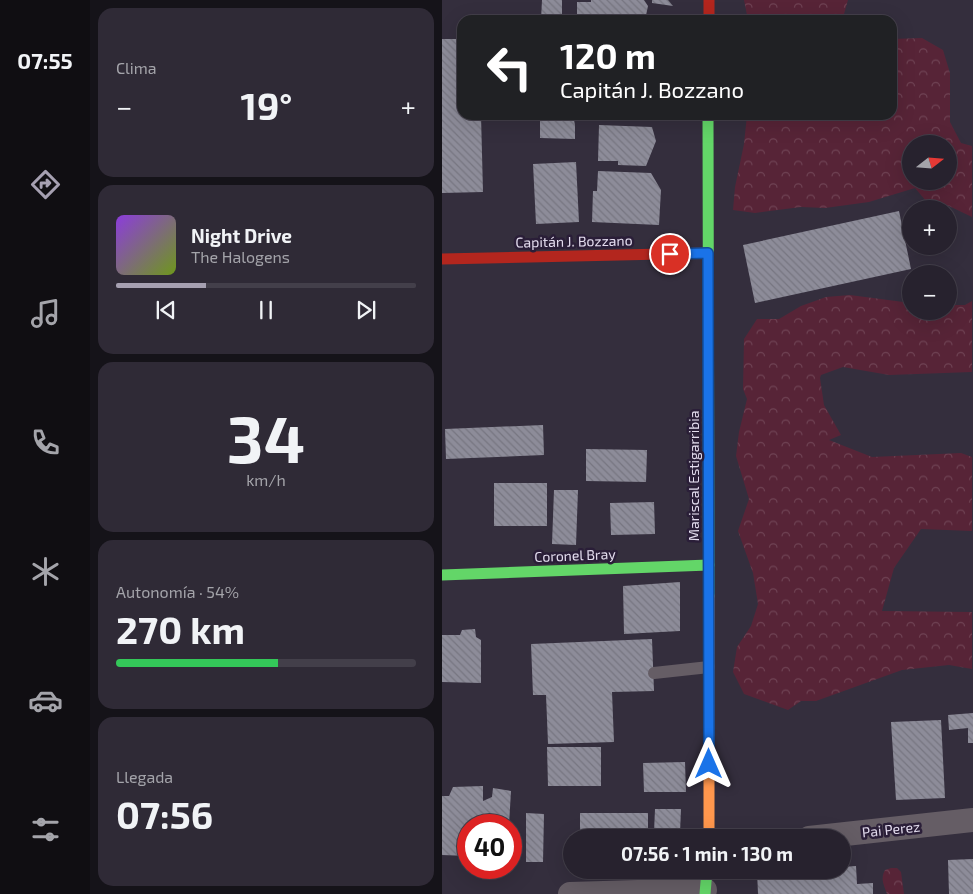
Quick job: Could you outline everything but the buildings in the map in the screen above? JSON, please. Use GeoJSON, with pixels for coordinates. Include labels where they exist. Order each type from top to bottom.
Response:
{"type":"FeatureCollection","features":[{"type":"Feature","properties":{"kind":"street"},"geometry":{"type":"LineString","coordinates":[[708,15],[709,0]]}},
{"type":"Feature","properties":{"kind":"street","name":"Mariscal Estigarribia"},"geometry":{"type":"LineString","coordinates":[[708,120],[709,829]]}},
{"type":"Feature","properties":{"kind":"street","name":"Capitán J. Bozzano"},"geometry":{"type":"LineString","coordinates":[[442,259],[708,253]]}},
{"type":"Feature","properties":{"kind":"street","name":"Coronel Bray"},"geometry":{"type":"LineString","coordinates":[[442,575],[709,565]]}},
{"type":"Feature","properties":{"kind":"street","name":"Pai Perez"},"geometry":{"type":"LineString","coordinates":[[851,833],[972,820]]}},
{"type":"Feature","properties":{"kind":"street"},"geometry":{"type":"LineString","coordinates":[[570,894],[706,885]]}},
{"type":"Feature","properties":{"kind":"lane"},"geometry":{"type":"LineString","coordinates":[[654,673],[709,667]]}},
{"type":"Feature","properties":{"kind":"green space"},"geometry":{"type":"Polygon","coordinates":[[[744,0],[848,0],[845,15],[747,15],[744,0]]]}},
{"type":"Feature","properties":{"kind":"green space"},"geometry":{"type":"Polygon","coordinates":[[[922,38],[943,50],[950,73],[950,122],[957,135],[902,135],[902,190],[908,190],[869,202],[825,208],[801,207],[755,213],[733,210],[735,187],[744,144],[746,120],[897,120],[897,39],[922,38]]]}},
{"type":"Feature","properties":{"kind":"green space"},"geometry":{"type":"Polygon","coordinates":[[[957,135],[961,143],[972,146],[972,217],[957,210],[957,200],[925,200],[917,190],[957,190],[957,135]]]}},
{"type":"Feature","properties":{"kind":"green space"},"geometry":{"type":"Polygon","coordinates":[[[850,295],[902,302],[902,320],[957,320],[957,305],[965,305],[972,301],[972,372],[889,375],[843,367],[821,375],[820,378],[824,405],[841,435],[829,440],[872,457],[961,453],[972,457],[972,531],[921,529],[894,568],[882,611],[972,612],[972,669],[949,665],[902,670],[816,701],[801,701],[788,710],[744,694],[733,672],[737,647],[751,626],[758,604],[753,573],[738,531],[749,499],[736,456],[739,432],[747,399],[743,389],[744,339],[757,319],[779,319],[801,306],[826,297],[850,295]]]}},
{"type":"Feature","properties":{"kind":"green space"},"geometry":{"type":"Polygon","coordinates":[[[897,868],[901,872],[904,894],[887,894],[883,876],[885,870],[897,868]]]}},
{"type":"Feature","properties":{"kind":"traffic: fast"},"geometry":{"type":"LineString","coordinates":[[708,120],[709,596]]}},
{"type":"Feature","properties":{"kind":"traffic: fast"},"geometry":{"type":"LineString","coordinates":[[442,575],[709,565]]}},
{"type":"Feature","properties":{"kind":"traffic: fast"},"geometry":{"type":"LineString","coordinates":[[705,894],[706,879]]}},
{"type":"Feature","properties":{"kind":"traffic: slow"},"geometry":{"type":"LineString","coordinates":[[709,596],[709,829]]}},
{"type":"Feature","properties":{"kind":"traffic: jam"},"geometry":{"type":"LineString","coordinates":[[709,0],[709,15]]}},
{"type":"Feature","properties":{"kind":"traffic: jam"},"geometry":{"type":"LineString","coordinates":[[442,259],[708,253]]}},
{"type":"Feature","properties":{"kind":"route"},"geometry":{"type":"LineString","coordinates":[[670,254],[708,253],[709,764]]}}]}
